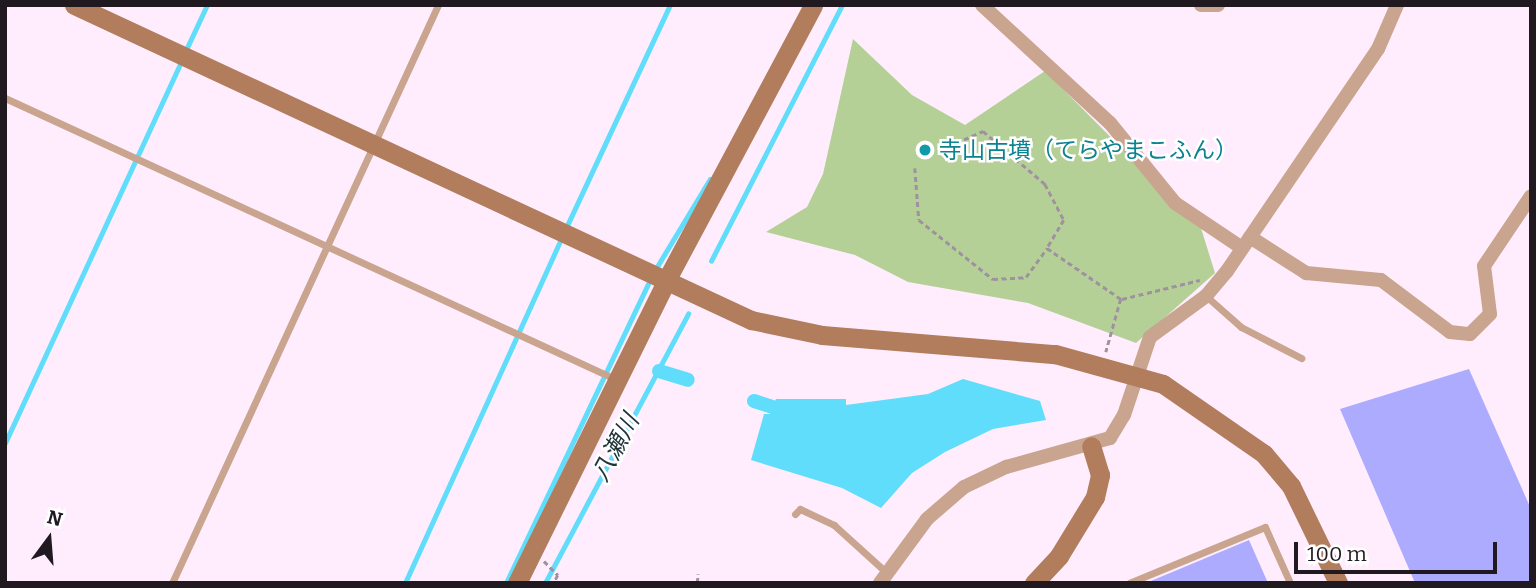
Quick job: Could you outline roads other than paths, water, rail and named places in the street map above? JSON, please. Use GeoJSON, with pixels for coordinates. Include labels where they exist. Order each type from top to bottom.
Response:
{"type":"FeatureCollection","features":[{"type":"Feature","properties":{"kind":"street"},"geometry":{"type":"LineString","coordinates":[[74,5],[667,279],[729,311],[786,330],[1004,347],[1135,372],[1190,398],[1264,454],[1291,486],[1338,583]]}},
{"type":"Feature","properties":{"kind":"street"},"geometry":{"type":"LineString","coordinates":[[517,583],[667,279],[813,5]]}},
{"type":"Feature","properties":{"kind":"street"},"geometry":{"type":"LineString","coordinates":[[982,5],[1110,123],[1175,203],[1306,273],[1381,280],[1450,332],[1470,334],[1490,313],[1484,266],[1531,196]]}},
{"type":"Feature","properties":{"kind":"street"},"geometry":{"type":"LineString","coordinates":[[1201,5],[1218,5]]}},
{"type":"Feature","properties":{"kind":"street"},"geometry":{"type":"LineString","coordinates":[[883,578],[927,519],[978,478],[1091,446],[1119,425],[1135,372],[1150,337],[1211,291],[1378,49],[1397,5]]}},
{"type":"Feature","properties":{"kind":"street"},"geometry":{"type":"LineString","coordinates":[[1034,583],[1077,530],[1100,487],[1091,446]]}},
{"type":"Feature","properties":{"kind":"lane"},"geometry":{"type":"LineString","coordinates":[[172,583],[438,5]]}},
{"type":"Feature","properties":{"kind":"lane"},"geometry":{"type":"LineString","coordinates":[[5,98],[326,248],[616,379]]}},
{"type":"Feature","properties":{"kind":"lane"},"geometry":{"type":"LineString","coordinates":[[1211,291],[1241,327],[1301,358]]}},
{"type":"Feature","properties":{"kind":"lane"},"geometry":{"type":"LineString","coordinates":[[795,514],[800,509],[834,525],[883,578]]}},
{"type":"Feature","properties":{"kind":"lane"},"geometry":{"type":"LineString","coordinates":[[1129,583],[1265,527],[1290,583]]}},
{"type":"Feature","properties":{"kind":"water"},"geometry":{"type":"Polygon","coordinates":[[[963,379],[1040,401],[1046,420],[993,429],[945,452],[912,473],[881,508],[842,488],[751,460],[764,414],[770,414],[776,399],[846,399],[846,405],[928,394],[963,379]]]}},
{"type":"Feature","properties":{"kind":"waterway"},"geometry":{"type":"LineString","coordinates":[[185,52],[207,5]]}},
{"type":"Feature","properties":{"kind":"waterway"},"geometry":{"type":"LineString","coordinates":[[565,230],[670,5]]}},
{"type":"Feature","properties":{"kind":"waterway","name":"八瀬川"},"geometry":{"type":"LineString","coordinates":[[711,261],[842,5]]}},
{"type":"Feature","properties":{"kind":"waterway"},"geometry":{"type":"LineString","coordinates":[[5,443],[182,60]]}},
{"type":"Feature","properties":{"kind":"waterway"},"geometry":{"type":"LineString","coordinates":[[655,270],[710,179]]}},
{"type":"Feature","properties":{"kind":"waterway"},"geometry":{"type":"LineString","coordinates":[[405,583],[562,237]]}},
{"type":"Feature","properties":{"kind":"waterway"},"geometry":{"type":"LineString","coordinates":[[506,583],[651,278]]}},
{"type":"Feature","properties":{"kind":"waterway","name":"八瀬川"},"geometry":{"type":"LineString","coordinates":[[545,583],[688,314]]}},
{"type":"Feature","properties":{"kind":"waterway"},"geometry":{"type":"LineString","coordinates":[[659,371],[688,380]]}},
{"type":"Feature","properties":{"kind":"waterway"},"geometry":{"type":"LineString","coordinates":[[754,401],[773,407]]}},
{"type":"Feature","properties":{"kind":"place","name":"寺山古墳（てらやまこふん）"},"geometry":{"type":"Point","coordinates":[925,150]}}]}
